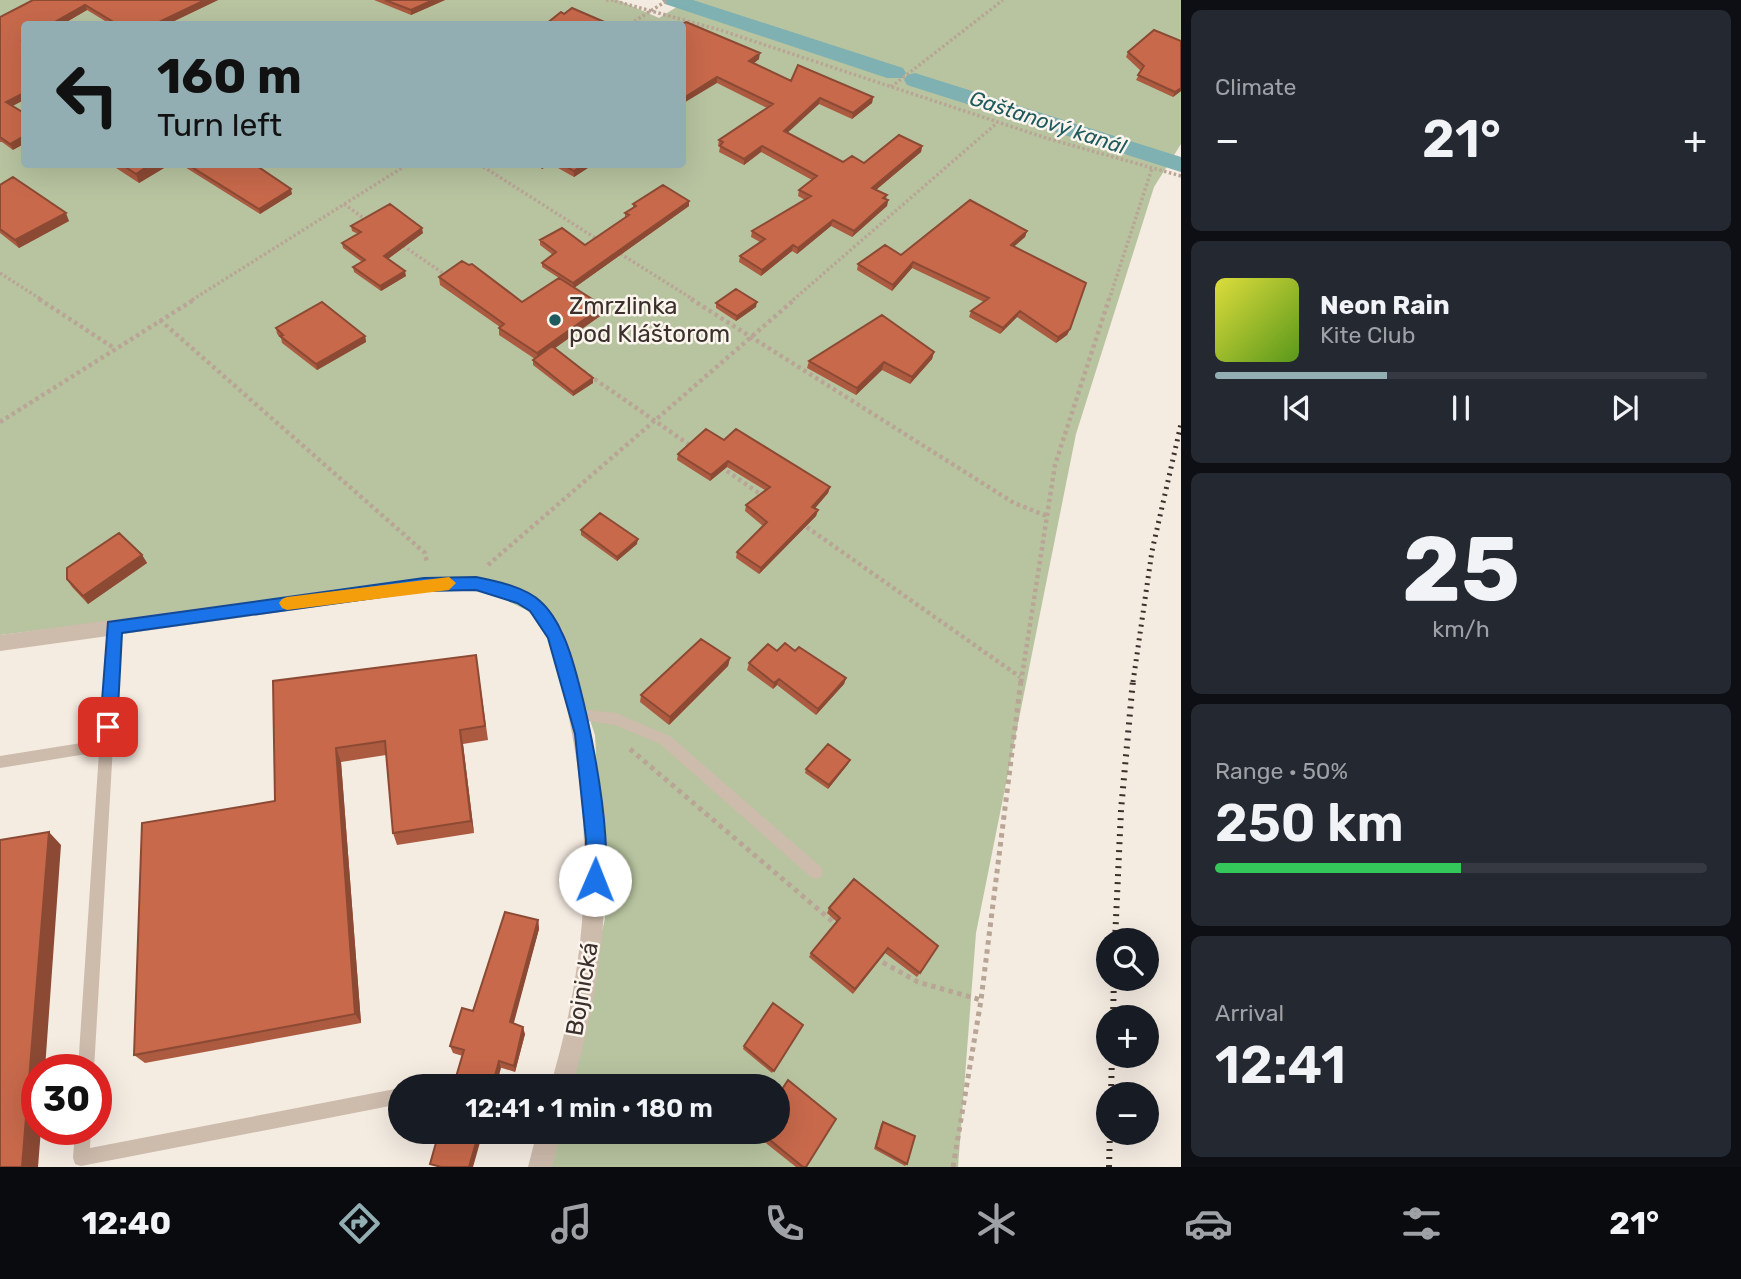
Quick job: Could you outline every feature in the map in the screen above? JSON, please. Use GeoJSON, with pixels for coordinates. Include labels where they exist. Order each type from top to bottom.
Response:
{"type":"FeatureCollection","features":[{"type":"Feature","properties":{"kind":"street","name":"Bojnická"},"geometry":{"type":"LineString","coordinates":[[0,643],[424,585],[476,583],[523,598],[535,606],[555,635],[584,734],[596,840],[594,920],[583,1004],[564,1074]]}},
{"type":"Feature","properties":{"kind":"street"},"geometry":{"type":"LineString","coordinates":[[540,1167],[546,1144]]}},
{"type":"Feature","properties":{"kind":"lane"},"geometry":{"type":"LineString","coordinates":[[87,1054],[114,627]]}},
{"type":"Feature","properties":{"kind":"lane"},"geometry":{"type":"LineString","coordinates":[[579,715],[616,719],[665,740],[816,872]]}},
{"type":"Feature","properties":{"kind":"lane"},"geometry":{"type":"LineString","coordinates":[[0,762],[107,745]]}},
{"type":"Feature","properties":{"kind":"lane"},"geometry":{"type":"LineString","coordinates":[[82,1145],[81,1163],[388,1099]]}},
{"type":"Feature","properties":{"kind":"path"},"geometry":{"type":"LineString","coordinates":[[606,0],[653,10],[997,122],[1181,176]]}},
{"type":"Feature","properties":{"kind":"path"},"geometry":{"type":"LineString","coordinates":[[635,21],[668,0]]}},
{"type":"Feature","properties":{"kind":"path"},"geometry":{"type":"LineString","coordinates":[[891,87],[1003,0]]}},
{"type":"Feature","properties":{"kind":"path"},"geometry":{"type":"LineString","coordinates":[[476,583],[490,561],[997,122]]}},
{"type":"Feature","properties":{"kind":"path"},"geometry":{"type":"LineString","coordinates":[[0,422],[402,168]]}},
{"type":"Feature","properties":{"kind":"path"},"geometry":{"type":"LineString","coordinates":[[485,168],[1014,503],[1047,516]]}},
{"type":"Feature","properties":{"kind":"path"},"geometry":{"type":"LineString","coordinates":[[953,1167],[981,1000],[1021,678],[1055,465],[1152,168]]}},
{"type":"Feature","properties":{"kind":"path"},"geometry":{"type":"LineString","coordinates":[[344,205],[379,228]]}},
{"type":"Feature","properties":{"kind":"path"},"geometry":{"type":"LineString","coordinates":[[390,236],[447,276]]}},
{"type":"Feature","properties":{"kind":"path"},"geometry":{"type":"LineString","coordinates":[[0,273],[114,348]]}},
{"type":"Feature","properties":{"kind":"path"},"geometry":{"type":"LineString","coordinates":[[160,320],[425,553],[428,573],[424,585]]}},
{"type":"Feature","properties":{"kind":"path"},"geometry":{"type":"LineString","coordinates":[[573,364],[698,451]]}},
{"type":"Feature","properties":{"kind":"path"},"geometry":{"type":"LineString","coordinates":[[720,467],[765,498]]}},
{"type":"Feature","properties":{"kind":"path"},"geometry":{"type":"LineString","coordinates":[[798,521],[1021,678]]}},
{"type":"Feature","properties":{"kind":"green space"},"geometry":{"type":"Polygon","coordinates":[[[0,0],[618,0],[659,18],[688,0],[1181,0],[1181,144],[1154,187],[1076,434],[976,933],[958,1167],[543,1167],[548,1144],[790,1144],[790,1074],[566,1074],[605,919],[595,735],[558,625],[459,578],[0,635],[0,0]]]}},
{"type":"Feature","properties":{"kind":"building"},"geometry":{"type":"Polygon","coordinates":[[[33,0],[205,0],[161,21],[112,21],[85,5],[56,21],[21,21],[21,94],[6,102],[21,111],[21,138],[10,144],[0,137],[0,17],[33,0]]]}},
{"type":"Feature","properties":{"kind":"building"},"geometry":{"type":"Polygon","coordinates":[[[385,0],[433,0],[411,10],[385,0]]]}},
{"type":"Feature","properties":{"kind":"building"},"geometry":{"type":"Polygon","coordinates":[[[572,8],[602,21],[550,21],[561,12],[564,14],[572,8]]]}},
{"type":"Feature","properties":{"kind":"building"},"geometry":{"type":"Polygon","coordinates":[[[686,22],[760,53],[749,61],[791,81],[798,65],[873,97],[853,113],[820,98],[784,131],[843,162],[852,156],[864,163],[899,135],[922,146],[872,188],[887,195],[883,198],[888,200],[854,231],[833,220],[798,248],[793,245],[762,270],[740,256],[765,239],[752,231],[811,196],[799,190],[817,176],[762,146],[744,159],[720,146],[723,142],[719,140],[773,104],[717,77],[686,96],[686,22]]]}},
{"type":"Feature","properties":{"kind":"building"},"geometry":{"type":"Polygon","coordinates":[[[1154,30],[1181,41],[1181,88],[1175,92],[1138,75],[1144,66],[1128,52],[1154,30]]]}},
{"type":"Feature","properties":{"kind":"building"},"geometry":{"type":"Polygon","coordinates":[[[127,168],[145,168],[136,174],[127,168]]]}},
{"type":"Feature","properties":{"kind":"building"},"geometry":{"type":"Polygon","coordinates":[[[193,168],[260,168],[291,189],[259,209],[193,168]]]}},
{"type":"Feature","properties":{"kind":"building"},"geometry":{"type":"Polygon","coordinates":[[[13,177],[66,213],[15,240],[0,229],[0,185],[13,177]]]}},
{"type":"Feature","properties":{"kind":"building"},"geometry":{"type":"Polygon","coordinates":[[[663,185],[689,201],[573,283],[542,263],[556,252],[540,240],[562,228],[585,245],[629,215],[625,213],[636,206],[633,204],[663,185]]]}},
{"type":"Feature","properties":{"kind":"building"},"geometry":{"type":"Polygon","coordinates":[[[970,200],[1027,231],[1011,245],[1086,283],[1070,329],[1058,337],[1020,311],[1003,328],[971,311],[989,298],[913,262],[893,285],[858,264],[885,245],[901,255],[970,200]]]}},
{"type":"Feature","properties":{"kind":"building"},"geometry":{"type":"Polygon","coordinates":[[[390,204],[422,228],[384,256],[405,271],[380,286],[353,267],[365,260],[342,243],[361,232],[351,226],[390,204]]]}},
{"type":"Feature","properties":{"kind":"building"},"geometry":{"type":"Polygon","coordinates":[[[462,261],[472,264],[522,302],[559,278],[603,306],[537,353],[499,328],[504,324],[439,277],[462,261]]]}},
{"type":"Feature","properties":{"kind":"building"},"geometry":{"type":"Polygon","coordinates":[[[736,289],[757,302],[737,316],[716,303],[736,289]]]}},
{"type":"Feature","properties":{"kind":"building"},"geometry":{"type":"Polygon","coordinates":[[[322,302],[365,336],[316,364],[280,336],[283,335],[276,328],[322,302]]]}},
{"type":"Feature","properties":{"kind":"building"},"geometry":{"type":"Polygon","coordinates":[[[882,315],[934,352],[912,377],[884,362],[857,388],[809,361],[882,315]]]}},
{"type":"Feature","properties":{"kind":"building"},"geometry":{"type":"Polygon","coordinates":[[[552,346],[593,378],[573,392],[533,360],[552,346]]]}},
{"type":"Feature","properties":{"kind":"building"},"geometry":{"type":"Polygon","coordinates":[[[706,429],[724,440],[736,429],[830,487],[812,507],[818,510],[761,568],[737,552],[767,522],[746,505],[770,487],[728,461],[711,475],[678,454],[706,429]]]}},
{"type":"Feature","properties":{"kind":"building"},"geometry":{"type":"Polygon","coordinates":[[[600,513],[638,539],[617,557],[581,530],[600,513]]]}},
{"type":"Feature","properties":{"kind":"building"},"geometry":{"type":"Polygon","coordinates":[[[119,533],[142,555],[83,596],[67,579],[67,568],[119,533]]]}},
{"type":"Feature","properties":{"kind":"building"},"geometry":{"type":"Polygon","coordinates":[[[701,639],[730,658],[670,717],[641,695],[701,639]]]}},
{"type":"Feature","properties":{"kind":"building"},"geometry":{"type":"Polygon","coordinates":[[[785,643],[795,651],[799,647],[846,678],[818,709],[779,679],[774,683],[749,663],[768,644],[777,651],[785,643]]]}},
{"type":"Feature","properties":{"kind":"building"},"geometry":{"type":"Polygon","coordinates":[[[476,655],[485,726],[460,730],[471,821],[393,833],[385,741],[336,748],[355,1014],[134,1055],[142,823],[275,801],[273,681],[476,655]]]}},
{"type":"Feature","properties":{"kind":"building"},"geometry":{"type":"Polygon","coordinates":[[[828,744],[850,760],[829,785],[806,769],[828,744]]]}},
{"type":"Feature","properties":{"kind":"building"},"geometry":{"type":"Polygon","coordinates":[[[49,832],[31,1054],[21,1054],[22,1167],[0,1167],[0,840],[49,832]]]}},
{"type":"Feature","properties":{"kind":"building"},"geometry":{"type":"Polygon","coordinates":[[[854,879],[938,946],[920,973],[888,948],[855,989],[811,953],[840,918],[829,908],[854,879]]]}},
{"type":"Feature","properties":{"kind":"building"},"geometry":{"type":"Polygon","coordinates":[[[505,912],[538,920],[510,1022],[523,1027],[514,1066],[499,1061],[496,1074],[457,1074],[464,1050],[450,1046],[462,1008],[473,1011],[505,912]]]}},
{"type":"Feature","properties":{"kind":"building"},"geometry":{"type":"Polygon","coordinates":[[[773,1003],[803,1025],[774,1071],[744,1046],[773,1003]]]}},
{"type":"Feature","properties":{"kind":"building"},"geometry":{"type":"Polygon","coordinates":[[[790,1082],[836,1119],[806,1167],[775,1144],[790,1144],[790,1082]]]}},
{"type":"Feature","properties":{"kind":"building"},"geometry":{"type":"Polygon","coordinates":[[[883,1122],[915,1136],[907,1164],[876,1147],[883,1122]]]}},
{"type":"Feature","properties":{"kind":"building"},"geometry":{"type":"Polygon","coordinates":[[[436,1144],[476,1144],[469,1167],[441,1167],[430,1164],[436,1144]]]}},
{"type":"Feature","properties":{"kind":"waterway","name":"Gaštanový kanál"},"geometry":{"type":"LineString","coordinates":[[672,0],[895,73]]}},
{"type":"Feature","properties":{"kind":"waterway","name":"Gaštanový kanál"},"geometry":{"type":"LineString","coordinates":[[915,80],[1181,165]]}},
{"type":"Feature","properties":{"kind":"railway"},"geometry":{"type":"LineString","coordinates":[[1133,682],[1152,551],[1181,424]]}},
{"type":"Feature","properties":{"kind":"railway"},"geometry":{"type":"LineString","coordinates":[[1116,928],[1121,810],[1133,680]]}},
{"type":"Feature","properties":{"kind":"railway"},"geometry":{"type":"LineString","coordinates":[[1113,1005],[1114,991]]}},
{"type":"Feature","properties":{"kind":"railway"},"geometry":{"type":"LineString","coordinates":[[1111,1082],[1112,1068]]}},
{"type":"Feature","properties":{"kind":"railway"},"geometry":{"type":"LineString","coordinates":[[1109,1167],[1110,1145]]}},
{"type":"Feature","properties":{"kind":"slow traffic"},"geometry":{"type":"LineString","coordinates":[[287,603],[449,583]]}},
{"type":"Feature","properties":{"kind":"place","name":"Zmrzlinka pod Kláštorom"},"geometry":{"type":"Point","coordinates":[555,320]}},
{"type":"Feature","properties":{"kind":"route"},"geometry":{"type":"LineString","coordinates":[[108,727],[114,627],[424,585],[476,583],[494,587],[523,598],[535,606],[555,635],[584,734],[596,840],[595,880]]}}]}
